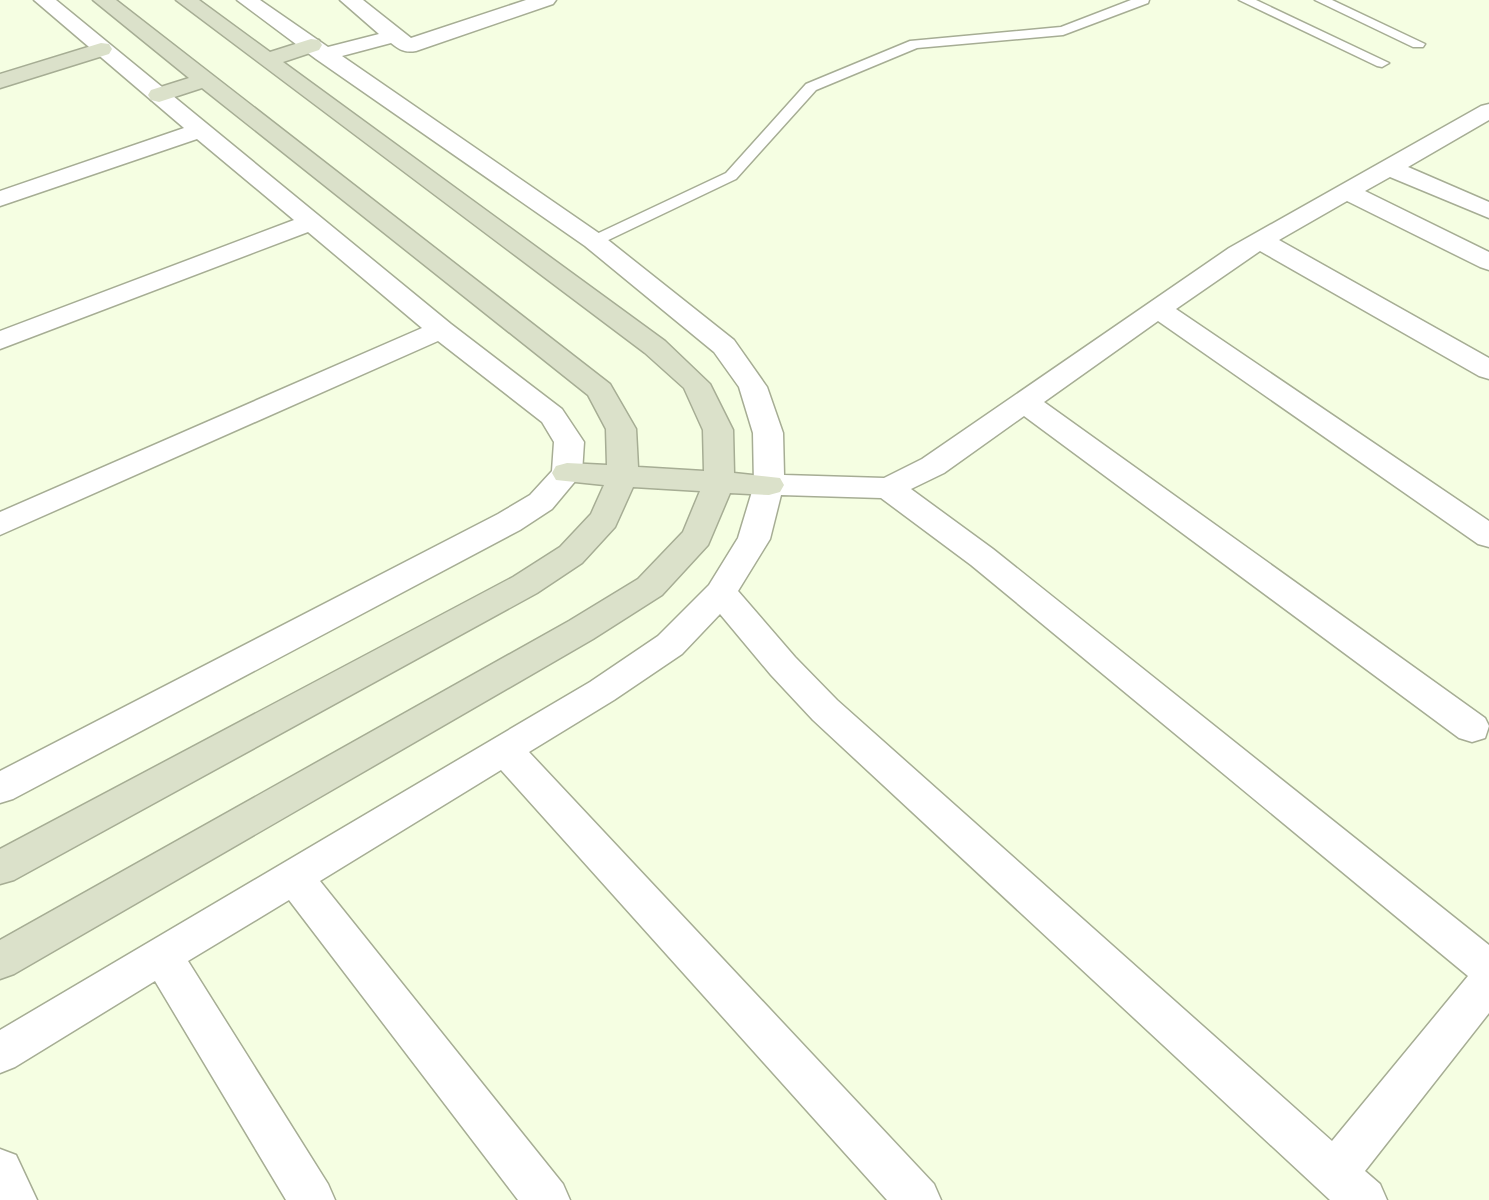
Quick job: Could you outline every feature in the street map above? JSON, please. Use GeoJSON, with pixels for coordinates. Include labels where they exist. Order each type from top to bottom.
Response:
{"type":"FeatureCollection","features":[{"type":"Feature","properties":{"kind":"main road"},"geometry":{"type":"LineString","coordinates":[[0,868],[525,585],[571,555],[604,519],[622,476],[621,429],[600,390],[103,0]]}},
{"type":"Feature","properties":{"kind":"main road"},"geometry":{"type":"LineString","coordinates":[[0,961],[581,630],[650,587],[697,537],[719,482],[718,430],[696,384],[656,347],[186,0]]}},
{"type":"Feature","properties":{"kind":"main road"},"geometry":{"type":"LineString","coordinates":[[0,61],[25,53],[93,42]]}},
{"type":"Feature","properties":{"kind":"main road"},"geometry":{"type":"LineString","coordinates":[[0,81],[41,68],[93,42]]}},
{"type":"Feature","properties":{"kind":"main road"},"geometry":{"type":"LineString","coordinates":[[267,60],[317,50]]}},
{"type":"Feature","properties":{"kind":"main road"},"geometry":{"type":"LineString","coordinates":[[25,53],[41,68]]}},
{"type":"Feature","properties":{"kind":"main road"},"geometry":{"type":"LineString","coordinates":[[159,95],[205,80]]}},
{"type":"Feature","properties":{"kind":"main road"},"geometry":{"type":"LineString","coordinates":[[567,473],[769,485]]}},
{"type":"Feature","properties":{"kind":"street"},"geometry":{"type":"LineString","coordinates":[[0,788],[509,522],[541,502],[567,473],[569,442],[552,416],[441,330],[44,0]]}},
{"type":"Feature","properties":{"kind":"street"},"geometry":{"type":"LineString","coordinates":[[0,1053],[602,692],[670,645],[721,593],[754,539],[769,485],[768,433],[753,387],[724,346],[684,311],[594,241],[247,0]]}},
{"type":"Feature","properties":{"kind":"street"},"geometry":{"type":"LineString","coordinates":[[350,0],[408,46],[546,0]]}},
{"type":"Feature","properties":{"kind":"street"},"geometry":{"type":"LineString","coordinates":[[471,7],[489,20]]}},
{"type":"Feature","properties":{"kind":"street"},"geometry":{"type":"LineString","coordinates":[[317,50],[395,36]]}},
{"type":"Feature","properties":{"kind":"street"},"geometry":{"type":"LineString","coordinates":[[769,485],[888,488],[933,466],[1238,254],[1488,114]]}},
{"type":"Feature","properties":{"kind":"street"},"geometry":{"type":"LineString","coordinates":[[0,199],[201,130]]}},
{"type":"Feature","properties":{"kind":"street"},"geometry":{"type":"LineString","coordinates":[[1390,168],[1489,211]]}},
{"type":"Feature","properties":{"kind":"street"},"geometry":{"type":"LineString","coordinates":[[1347,192],[1489,262]]}},
{"type":"Feature","properties":{"kind":"street"},"geometry":{"type":"LineString","coordinates":[[0,341],[311,222]]}},
{"type":"Feature","properties":{"kind":"street"},"geometry":{"type":"LineString","coordinates":[[1262,241],[1489,370]]}},
{"type":"Feature","properties":{"kind":"street"},"geometry":{"type":"LineString","coordinates":[[1158,309],[1489,536]]}},
{"type":"Feature","properties":{"kind":"street"},"geometry":{"type":"LineString","coordinates":[[0,524],[441,330]]}},
{"type":"Feature","properties":{"kind":"street"},"geometry":{"type":"LineString","coordinates":[[1024,402],[1472,728]]}},
{"type":"Feature","properties":{"kind":"street"},"geometry":{"type":"LineString","coordinates":[[888,488],[982,557],[1489,969]]}},
{"type":"Feature","properties":{"kind":"street"},"geometry":{"type":"LineString","coordinates":[[721,593],[783,666],[825,710],[1350,1187],[1489,981]]}},
{"type":"Feature","properties":{"kind":"street"},"geometry":{"type":"LineString","coordinates":[[506,750],[918,1200]]}},
{"type":"Feature","properties":{"kind":"street"},"geometry":{"type":"LineString","coordinates":[[294,877],[547,1200]]}},
{"type":"Feature","properties":{"kind":"street"},"geometry":{"type":"LineString","coordinates":[[162,956],[312,1200]]}},
{"type":"Feature","properties":{"kind":"street"},"geometry":{"type":"LineString","coordinates":[[0,1172],[15,1200]]}},
{"type":"Feature","properties":{"kind":"lane"},"geometry":{"type":"LineString","coordinates":[[594,241],[731,176],[811,87],[915,44],[1063,31],[1143,0]]}},
{"type":"Feature","properties":{"kind":"lane"},"geometry":{"type":"LineString","coordinates":[[1245,0],[1382,63]]}},
{"type":"Feature","properties":{"kind":"lane"},"geometry":{"type":"LineString","coordinates":[[1321,0],[1418,44]]}}]}
